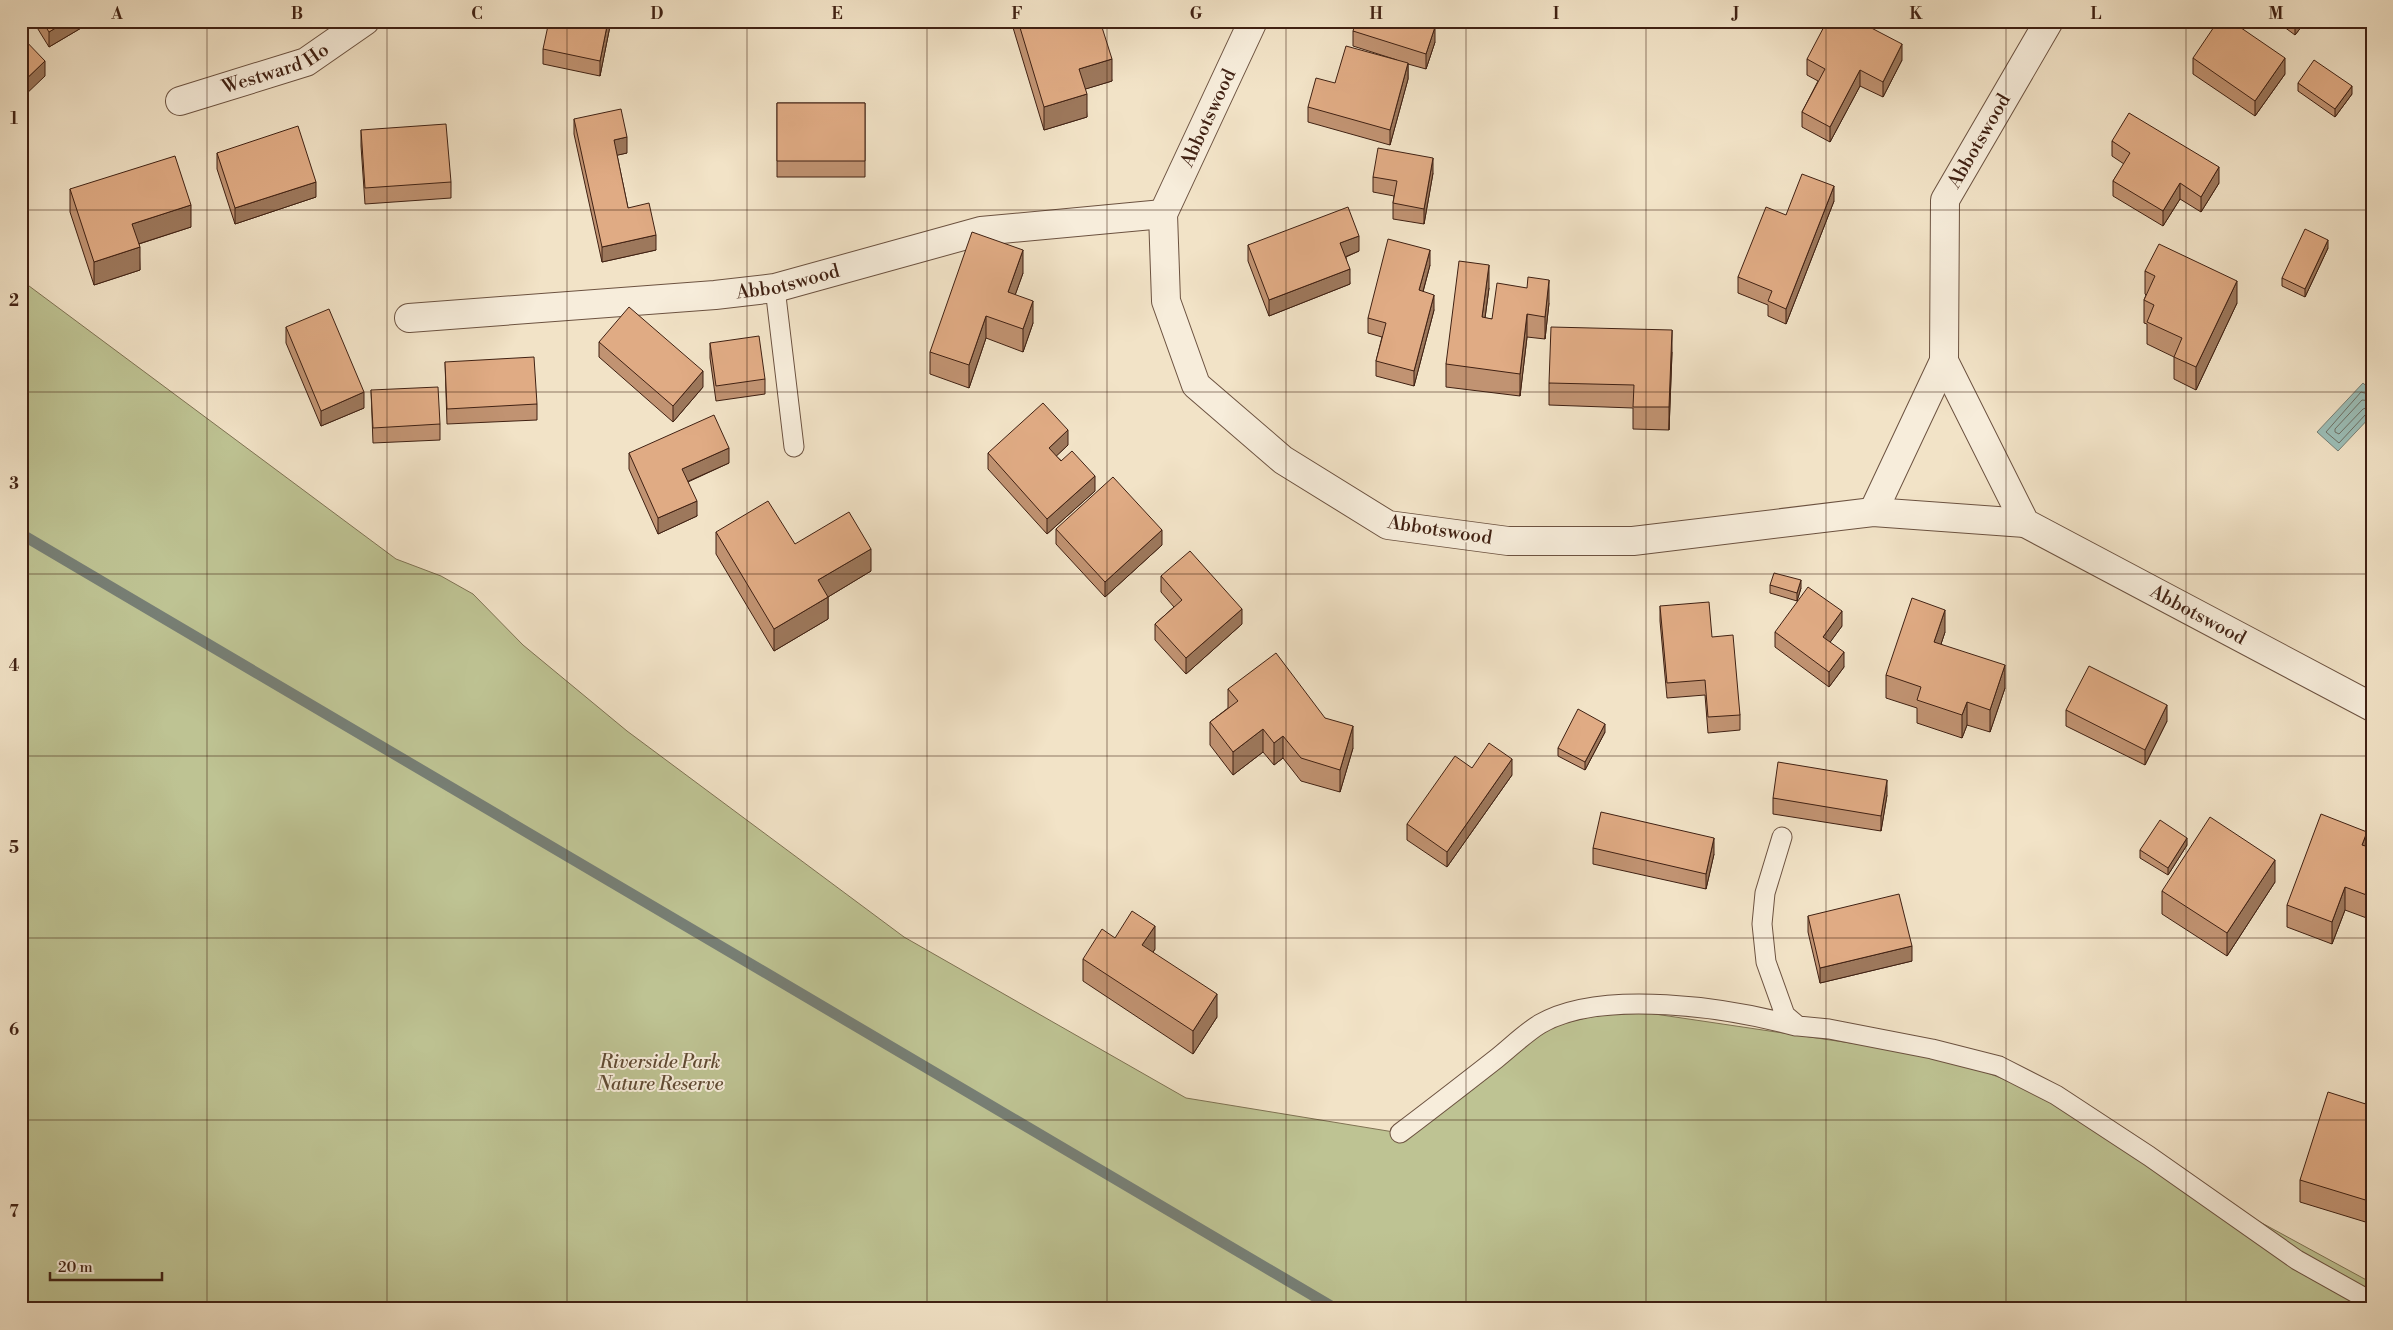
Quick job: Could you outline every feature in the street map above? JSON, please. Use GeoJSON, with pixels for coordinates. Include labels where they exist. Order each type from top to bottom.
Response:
{"type":"FeatureCollection","features":[{"type":"Feature","properties":{"kind":"street","name":"Westward Ho"},"geometry":{"type":"LineString","coordinates":[[180,101],[306,62],[365,21]]}},
{"type":"Feature","properties":{"kind":"street","name":"Abbotswood"},"geometry":{"type":"LineString","coordinates":[[1253,21],[1163,214],[1166,301],[1196,385],[1283,460],[1388,525],[1508,541],[1634,541],[1873,512],[2025,523],[2372,707]]}},
{"type":"Feature","properties":{"kind":"street","name":"Abbotswood"},"geometry":{"type":"LineString","coordinates":[[1873,512],[1944,361],[1945,200],[2049,21]]}},
{"type":"Feature","properties":{"kind":"street","name":"Abbotswood"},"geometry":{"type":"LineString","coordinates":[[409,318],[715,295],[775,288],[981,231],[1163,214]]}},
{"type":"Feature","properties":{"kind":"street","name":"Abbotswood"},"geometry":{"type":"LineString","coordinates":[[1944,361],[2025,523]]}},
{"type":"Feature","properties":{"kind":"lane"},"geometry":{"type":"LineString","coordinates":[[775,288],[794,447]]}},
{"type":"Feature","properties":{"kind":"lane"},"geometry":{"type":"LineString","coordinates":[[1782,837],[1765,893],[1762,924],[1766,962],[1785,1015],[1798,1026]]}},
{"type":"Feature","properties":{"kind":"lane"},"geometry":{"type":"LineString","coordinates":[[1400,1133],[1540,1024],[1586,1007],[1613,1004],[1715,1010],[1754,1015],[1798,1026],[1932,1049],[1999,1066],[2056,1095],[2149,1156],[2297,1260],[2372,1302]]}},
{"type":"Feature","properties":{"kind":"green space","name":"Riverside Park Nature Reserve"},"geometry":{"type":"Polygon","coordinates":[[[21,280],[396,559],[441,576],[473,594],[523,645],[627,731],[904,937],[1186,1098],[1400,1133],[1510,1036],[1598,1015],[1648,1013],[1918,1053],[1967,1065],[2019,1085],[2084,1121],[2124,1148],[2372,1283],[2372,1309],[21,1309],[21,280]]]}},
{"type":"Feature","properties":{"kind":"water"},"geometry":{"type":"Polygon","coordinates":[[[2363,383],[2372,391],[2372,415],[2338,451],[2317,432],[2363,383]]]}},
{"type":"Feature","properties":{"kind":"building"},"geometry":{"type":"Polygon","coordinates":[[[42,21],[67,21],[49,32],[42,21]]]}},
{"type":"Feature","properties":{"kind":"building"},"geometry":{"type":"Polygon","coordinates":[[[549,21],[608,21],[600,61],[543,49],[549,21]]]}},
{"type":"Feature","properties":{"kind":"building"},"geometry":{"type":"Polygon","coordinates":[[[1018,21],[1100,21],[1112,59],[1079,69],[1087,94],[1044,107],[1018,21]]]}},
{"type":"Feature","properties":{"kind":"building"},"geometry":{"type":"Polygon","coordinates":[[[1356,21],[1416,21],[1435,27],[1426,54],[1353,31],[1356,21]]]}},
{"type":"Feature","properties":{"kind":"building"},"geometry":{"type":"Polygon","coordinates":[[[1827,21],[1858,21],[1902,44],[1883,82],[1860,70],[1830,127],[1802,112],[1825,69],[1807,59],[1827,21]]]}},
{"type":"Feature","properties":{"kind":"building"},"geometry":{"type":"Polygon","coordinates":[[[2218,21],[2231,21],[2285,58],[2255,101],[2193,58],[2218,21]]]}},
{"type":"Feature","properties":{"kind":"building"},"geometry":{"type":"Polygon","coordinates":[[[21,36],[45,61],[21,84],[21,36]]]}},
{"type":"Feature","properties":{"kind":"building"},"geometry":{"type":"Polygon","coordinates":[[[1346,46],[1408,63],[1390,130],[1308,107],[1316,78],[1335,83],[1346,46]]]}},
{"type":"Feature","properties":{"kind":"building"},"geometry":{"type":"Polygon","coordinates":[[[2314,60],[2352,86],[2335,109],[2298,83],[2314,60]]]}},
{"type":"Feature","properties":{"kind":"building"},"geometry":{"type":"Polygon","coordinates":[[[777,103],[865,103],[865,161],[777,161],[777,103]]]}},
{"type":"Feature","properties":{"kind":"building"},"geometry":{"type":"Polygon","coordinates":[[[621,109],[627,137],[614,140],[628,208],[649,203],[656,235],[602,247],[574,119],[621,109]]]}},
{"type":"Feature","properties":{"kind":"building"},"geometry":{"type":"Polygon","coordinates":[[[2129,113],[2219,167],[2201,197],[2180,183],[2163,211],[2113,181],[2130,153],[2112,141],[2129,113]]]}},
{"type":"Feature","properties":{"kind":"building"},"geometry":{"type":"Polygon","coordinates":[[[446,124],[451,182],[365,188],[361,130],[446,124]]]}},
{"type":"Feature","properties":{"kind":"building"},"geometry":{"type":"Polygon","coordinates":[[[298,126],[316,182],[235,208],[217,153],[298,126]]]}},
{"type":"Feature","properties":{"kind":"building"},"geometry":{"type":"Polygon","coordinates":[[[1378,148],[1433,158],[1424,209],[1393,203],[1397,181],[1373,177],[1378,148]]]}},
{"type":"Feature","properties":{"kind":"building"},"geometry":{"type":"Polygon","coordinates":[[[175,156],[191,205],[132,224],[140,247],[94,262],[70,189],[175,156]]]}},
{"type":"Feature","properties":{"kind":"building"},"geometry":{"type":"Polygon","coordinates":[[[1802,174],[1834,186],[1786,309],[1768,301],[1772,291],[1738,277],[1766,207],[1786,215],[1802,174]]]}},
{"type":"Feature","properties":{"kind":"building"},"geometry":{"type":"Polygon","coordinates":[[[1348,207],[1359,236],[1340,243],[1350,269],[1269,300],[1248,245],[1348,207]]]}},
{"type":"Feature","properties":{"kind":"building"},"geometry":{"type":"Polygon","coordinates":[[[2305,229],[2328,240],[2305,289],[2282,278],[2305,229]]]}},
{"type":"Feature","properties":{"kind":"building"},"geometry":{"type":"Polygon","coordinates":[[[972,232],[1023,250],[1008,292],[1033,301],[1023,329],[986,316],[969,365],[930,352],[972,232]]]}},
{"type":"Feature","properties":{"kind":"building"},"geometry":{"type":"Polygon","coordinates":[[[1388,239],[1430,250],[1419,290],[1434,295],[1414,371],[1376,361],[1386,323],[1368,318],[1388,239]]]}},
{"type":"Feature","properties":{"kind":"building"},"geometry":{"type":"Polygon","coordinates":[[[2159,244],[2237,281],[2196,367],[2174,357],[2182,338],[2147,322],[2154,305],[2144,300],[2155,276],[2145,271],[2159,244]]]}},
{"type":"Feature","properties":{"kind":"building"},"geometry":{"type":"Polygon","coordinates":[[[1459,261],[1489,265],[1482,317],[1492,319],[1497,283],[1527,288],[1528,277],[1549,280],[1545,317],[1527,314],[1520,374],[1446,364],[1459,261]]]}},
{"type":"Feature","properties":{"kind":"building"},"geometry":{"type":"Polygon","coordinates":[[[629,307],[703,371],[673,406],[599,342],[629,307]]]}},
{"type":"Feature","properties":{"kind":"building"},"geometry":{"type":"Polygon","coordinates":[[[329,309],[364,392],[321,411],[286,327],[329,309]]]}},
{"type":"Feature","properties":{"kind":"building"},"geometry":{"type":"Polygon","coordinates":[[[1551,327],[1672,330],[1669,407],[1633,407],[1634,385],[1549,383],[1551,327]]]}},
{"type":"Feature","properties":{"kind":"building"},"geometry":{"type":"Polygon","coordinates":[[[759,336],[765,379],[716,386],[710,343],[759,336]]]}},
{"type":"Feature","properties":{"kind":"building"},"geometry":{"type":"Polygon","coordinates":[[[534,357],[537,404],[447,409],[445,362],[534,357]]]}},
{"type":"Feature","properties":{"kind":"building"},"geometry":{"type":"Polygon","coordinates":[[[438,387],[440,424],[373,428],[371,390],[438,387]]]}},
{"type":"Feature","properties":{"kind":"building"},"geometry":{"type":"Polygon","coordinates":[[[1043,403],[1068,430],[1049,448],[1061,461],[1072,451],[1095,476],[1047,519],[988,453],[1043,403]]]}},
{"type":"Feature","properties":{"kind":"building"},"geometry":{"type":"Polygon","coordinates":[[[714,415],[729,448],[682,469],[697,501],[658,518],[629,453],[714,415]]]}},
{"type":"Feature","properties":{"kind":"building"},"geometry":{"type":"Polygon","coordinates":[[[1113,477],[1162,530],[1105,582],[1056,529],[1113,477]]]}},
{"type":"Feature","properties":{"kind":"building"},"geometry":{"type":"Polygon","coordinates":[[[768,501],[795,544],[849,512],[871,549],[818,580],[828,597],[774,629],[716,532],[768,501]]]}},
{"type":"Feature","properties":{"kind":"building"},"geometry":{"type":"Polygon","coordinates":[[[1190,551],[1242,609],[1186,658],[1155,624],[1182,600],[1161,576],[1190,551]]]}},
{"type":"Feature","properties":{"kind":"building"},"geometry":{"type":"Polygon","coordinates":[[[1774,573],[1801,580],[1797,593],[1770,585],[1774,573]]]}},
{"type":"Feature","properties":{"kind":"building"},"geometry":{"type":"Polygon","coordinates":[[[1808,587],[1842,611],[1823,637],[1844,652],[1829,672],[1775,632],[1808,587]]]}},
{"type":"Feature","properties":{"kind":"building"},"geometry":{"type":"Polygon","coordinates":[[[1912,598],[1945,610],[1934,642],[2005,665],[1990,710],[1967,702],[1962,715],[1917,700],[1921,687],[1886,675],[1912,598]]]}},
{"type":"Feature","properties":{"kind":"building"},"geometry":{"type":"Polygon","coordinates":[[[1709,602],[1712,637],[1733,635],[1740,715],[1708,717],[1705,680],[1667,683],[1660,606],[1709,602]]]}},
{"type":"Feature","properties":{"kind":"building"},"geometry":{"type":"Polygon","coordinates":[[[1276,653],[1325,718],[1353,726],[1340,770],[1301,758],[1283,736],[1274,743],[1263,729],[1233,752],[1210,722],[1238,701],[1228,689],[1276,653]]]}},
{"type":"Feature","properties":{"kind":"building"},"geometry":{"type":"Polygon","coordinates":[[[2089,666],[2167,705],[2145,750],[2066,710],[2089,666]]]}},
{"type":"Feature","properties":{"kind":"building"},"geometry":{"type":"Polygon","coordinates":[[[1578,709],[1605,724],[1585,762],[1558,748],[1578,709]]]}},
{"type":"Feature","properties":{"kind":"building"},"geometry":{"type":"Polygon","coordinates":[[[1489,743],[1512,759],[1447,852],[1407,824],[1455,756],[1472,768],[1489,743]]]}},
{"type":"Feature","properties":{"kind":"building"},"geometry":{"type":"Polygon","coordinates":[[[1778,762],[1887,780],[1881,816],[1773,798],[1778,762]]]}},
{"type":"Feature","properties":{"kind":"building"},"geometry":{"type":"Polygon","coordinates":[[[1601,812],[1714,838],[1706,874],[1593,848],[1601,812]]]}},
{"type":"Feature","properties":{"kind":"building"},"geometry":{"type":"Polygon","coordinates":[[[2321,814],[2367,832],[2362,845],[2372,848],[2372,897],[2345,887],[2332,922],[2287,905],[2321,814]]]}},
{"type":"Feature","properties":{"kind":"building"},"geometry":{"type":"Polygon","coordinates":[[[2210,817],[2275,860],[2227,933],[2162,891],[2210,817]]]}},
{"type":"Feature","properties":{"kind":"building"},"geometry":{"type":"Polygon","coordinates":[[[2160,820],[2187,838],[2168,868],[2140,850],[2160,820]]]}},
{"type":"Feature","properties":{"kind":"building"},"geometry":{"type":"Polygon","coordinates":[[[1899,894],[1912,946],[1820,968],[1808,916],[1899,894]]]}},
{"type":"Feature","properties":{"kind":"building"},"geometry":{"type":"Polygon","coordinates":[[[1132,911],[1155,926],[1142,945],[1217,994],[1193,1031],[1083,959],[1102,929],[1115,938],[1132,911]]]}},
{"type":"Feature","properties":{"kind":"building"},"geometry":{"type":"Polygon","coordinates":[[[2328,1092],[2372,1106],[2372,1202],[2300,1180],[2328,1092]]]}},
{"type":"Feature","properties":{"kind":"waterway"},"geometry":{"type":"LineString","coordinates":[[21,534],[1336,1309]]}}]}
